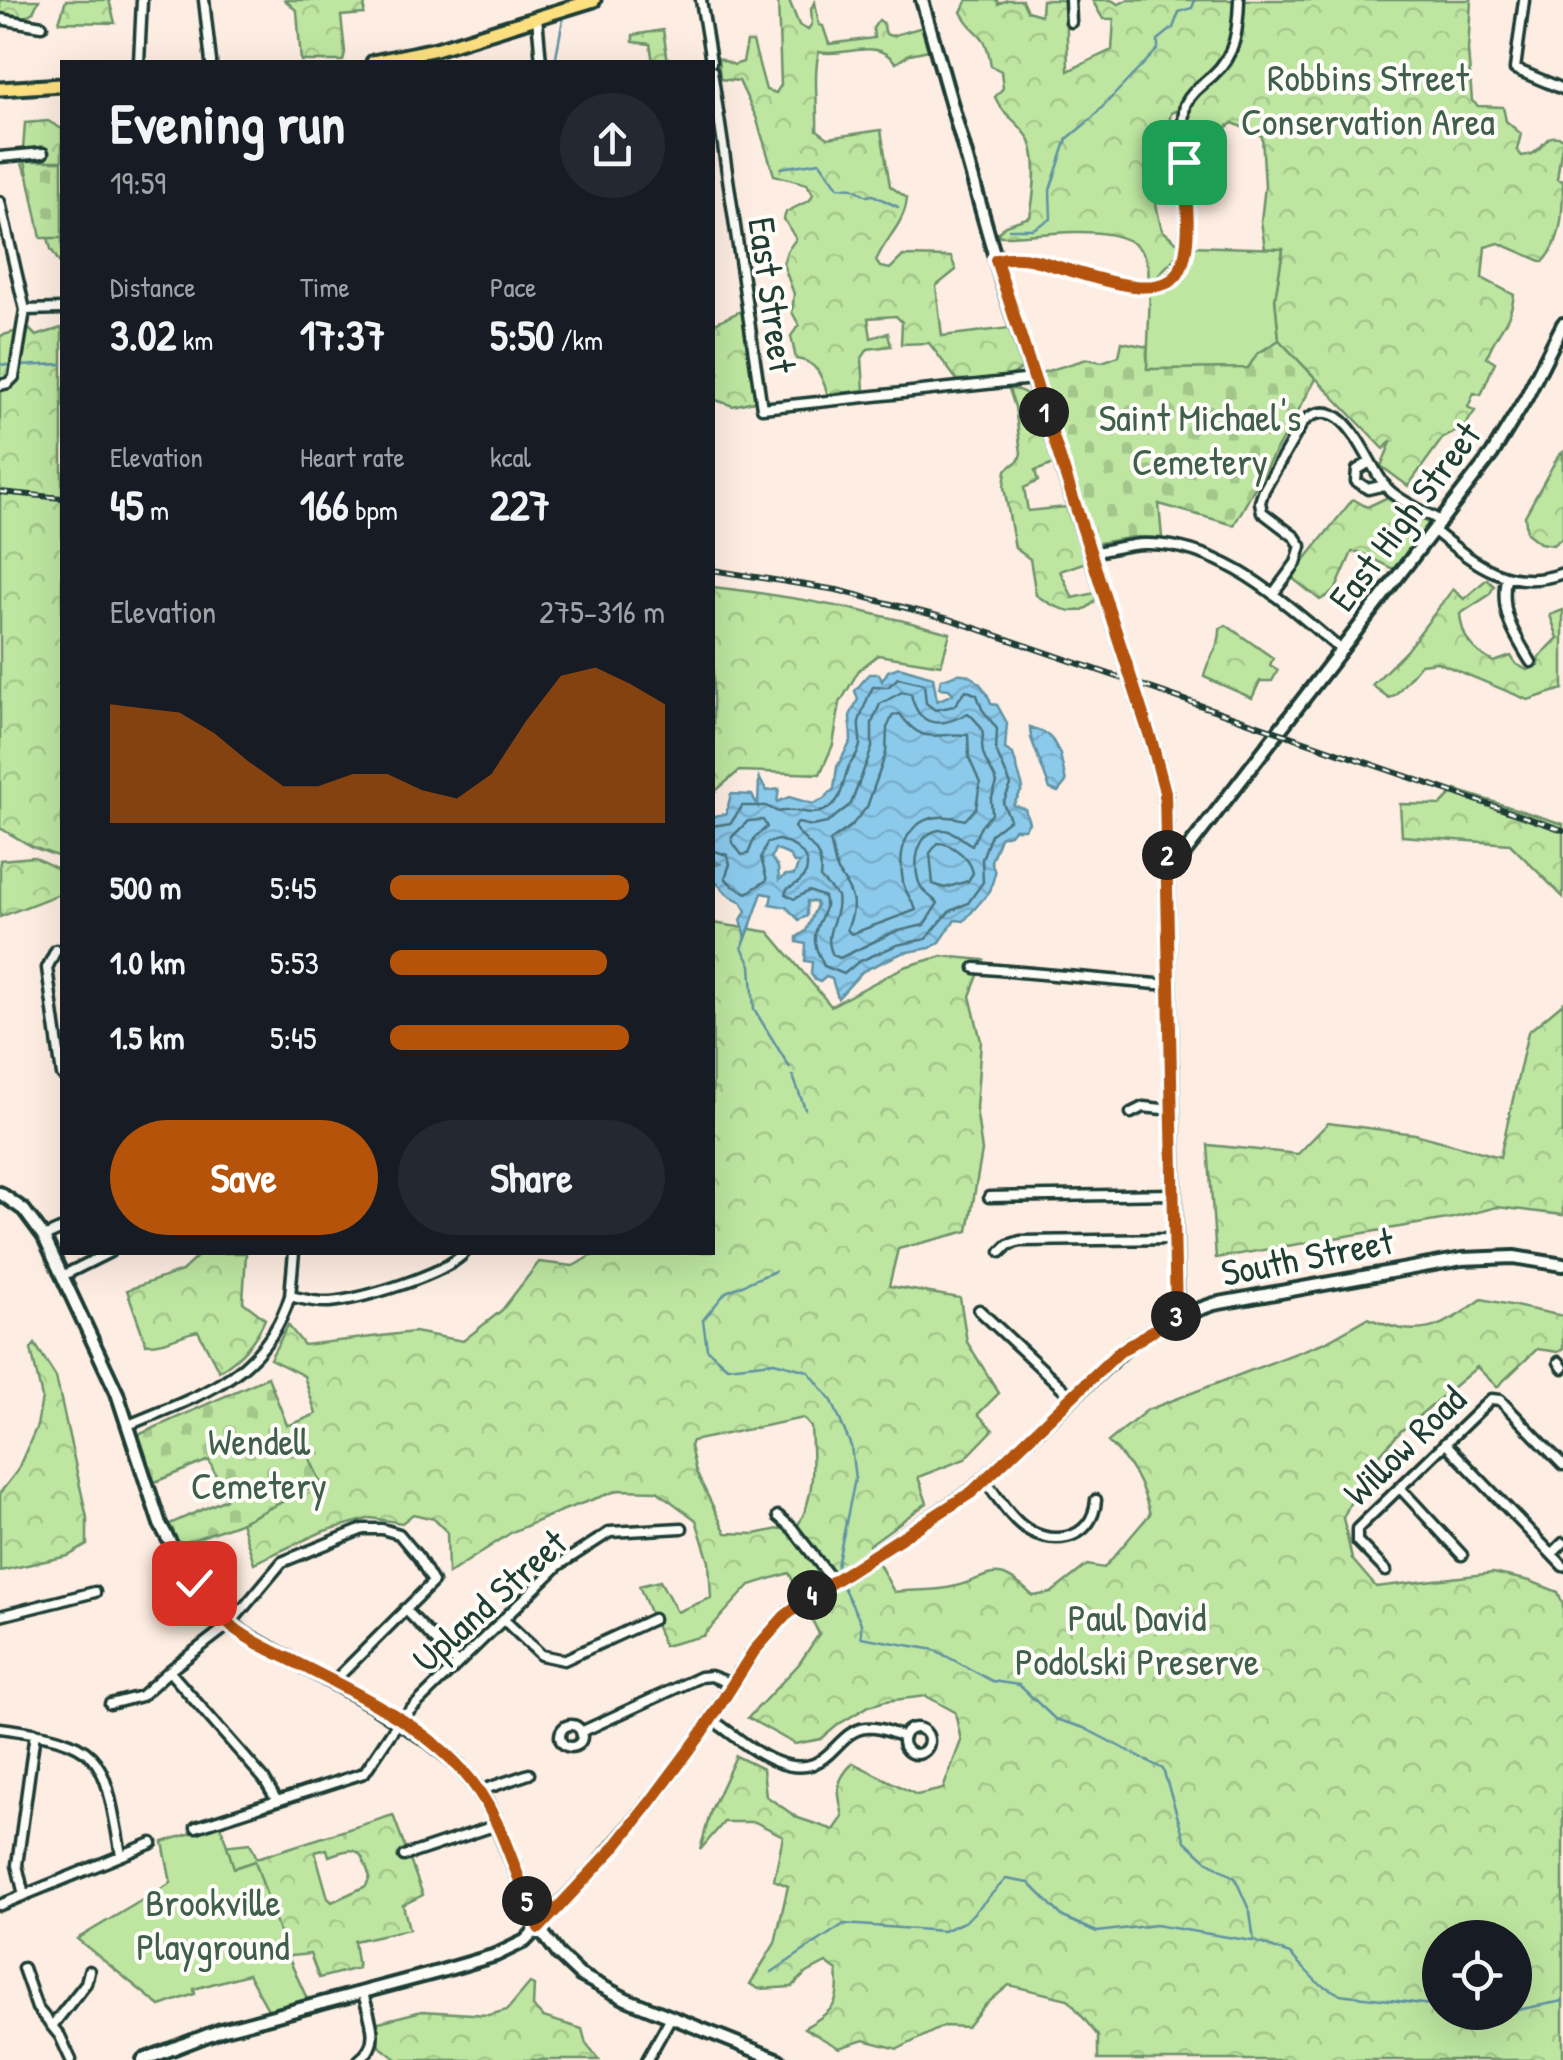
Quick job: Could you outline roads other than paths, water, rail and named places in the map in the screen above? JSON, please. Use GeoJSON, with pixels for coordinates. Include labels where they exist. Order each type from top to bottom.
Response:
{"type":"FeatureCollection","features":[{"type":"Feature","properties":{"kind":"main road"},"geometry":{"type":"LineString","coordinates":[[382,60],[447,46],[594,0]]}},
{"type":"Feature","properties":{"kind":"main road"},"geometry":{"type":"LineString","coordinates":[[922,0],[996,260],[1165,792],[1176,1275],[1182,1314]]}},
{"type":"Feature","properties":{"kind":"main road"},"geometry":{"type":"LineString","coordinates":[[0,90],[60,85]]}},
{"type":"Feature","properties":{"kind":"main road","name":"East High Street"},"geometry":{"type":"LineString","coordinates":[[1167,861],[1184,854],[1501,440],[1563,324]]}},
{"type":"Feature","properties":{"kind":"main road"},"geometry":{"type":"LineString","coordinates":[[0,1193],[35,1222],[44,1237],[109,1375],[167,1540],[204,1597],[230,1624],[399,1721],[445,1754],[479,1791],[498,1825],[539,1928],[580,1976],[626,1999],[779,2060]]}},
{"type":"Feature","properties":{"kind":"main road","name":"South Street"},"geometry":{"type":"LineString","coordinates":[[143,2060],[172,2054],[204,2036],[363,1993],[525,1942],[613,1849],[711,1719],[754,1651],[785,1616],[985,1480],[1128,1346],[1182,1314],[1214,1304],[1462,1259],[1514,1257],[1563,1265]]}},
{"type":"Feature","properties":{"kind":"street"},"geometry":{"type":"LineString","coordinates":[[139,60],[142,0]]}},
{"type":"Feature","properties":{"kind":"street"},"geometry":{"type":"LineString","coordinates":[[204,0],[211,60]]}},
{"type":"Feature","properties":{"kind":"street"},"geometry":{"type":"LineString","coordinates":[[701,0],[711,60]]}},
{"type":"Feature","properties":{"kind":"street"},"geometry":{"type":"LineString","coordinates":[[1070,0],[1071,22]]}},
{"type":"Feature","properties":{"kind":"street"},"geometry":{"type":"LineString","coordinates":[[996,260],[1034,260],[1085,276],[1150,286],[1168,283],[1181,268],[1186,234],[1184,108],[1190,96],[1231,53],[1239,0]]}},
{"type":"Feature","properties":{"kind":"street"},"geometry":{"type":"LineString","coordinates":[[1524,0],[1514,67],[1563,89]]}},
{"type":"Feature","properties":{"kind":"street"},"geometry":{"type":"LineString","coordinates":[[537,17],[541,60]]}},
{"type":"Feature","properties":{"kind":"street"},"geometry":{"type":"LineString","coordinates":[[0,19],[42,26]]}},
{"type":"Feature","properties":{"kind":"street","name":"East Street"},"geometry":{"type":"LineString","coordinates":[[715,91],[762,408],[1033,379]]}},
{"type":"Feature","properties":{"kind":"street"},"geometry":{"type":"LineString","coordinates":[[0,157],[43,153]]}},
{"type":"Feature","properties":{"kind":"street"},"geometry":{"type":"LineString","coordinates":[[0,202],[25,310],[16,366],[11,381],[0,385]]}},
{"type":"Feature","properties":{"kind":"street"},"geometry":{"type":"LineString","coordinates":[[25,310],[60,309]]}},
{"type":"Feature","properties":{"kind":"street"},"geometry":{"type":"LineString","coordinates":[[1273,594],[1296,563],[1301,549],[1297,540],[1270,521],[1260,506],[1264,490],[1308,417],[1326,414],[1351,428],[1393,493],[1437,526],[1478,565],[1506,578],[1532,581],[1563,574]]}},
{"type":"Feature","properties":{"kind":"street"},"geometry":{"type":"LineString","coordinates":[[1370,462],[1357,470],[1356,481],[1368,490],[1385,485]]}},
{"type":"Feature","properties":{"kind":"street"},"geometry":{"type":"LineString","coordinates":[[1088,554],[1133,545],[1168,546],[1223,563],[1273,594],[1340,648]]}},
{"type":"Feature","properties":{"kind":"street"},"geometry":{"type":"LineString","coordinates":[[1506,578],[1506,620],[1531,662]]}},
{"type":"Feature","properties":{"kind":"street"},"geometry":{"type":"LineString","coordinates":[[56,950],[48,968],[60,1061]]}},
{"type":"Feature","properties":{"kind":"street"},"geometry":{"type":"LineString","coordinates":[[975,968],[1168,985]]}},
{"type":"Feature","properties":{"kind":"street"},"geometry":{"type":"LineString","coordinates":[[1131,1113],[1143,1107],[1172,1110]]}},
{"type":"Feature","properties":{"kind":"street"},"geometry":{"type":"LineString","coordinates":[[989,1197],[1174,1194]]}},
{"type":"Feature","properties":{"kind":"street"},"geometry":{"type":"LineString","coordinates":[[44,1237],[60,1230]]}},
{"type":"Feature","properties":{"kind":"street"},"geometry":{"type":"LineString","coordinates":[[1001,1252],[1008,1245],[1025,1240],[1175,1239]]}},
{"type":"Feature","properties":{"kind":"street"},"geometry":{"type":"LineString","coordinates":[[62,1276],[104,1255]]}},
{"type":"Feature","properties":{"kind":"street"},"geometry":{"type":"LineString","coordinates":[[128,1425],[212,1389],[240,1371],[274,1333],[290,1296],[294,1255]]}},
{"type":"Feature","properties":{"kind":"street"},"geometry":{"type":"LineString","coordinates":[[290,1296],[317,1302],[338,1300],[435,1274],[463,1255]]}},
{"type":"Feature","properties":{"kind":"street"},"geometry":{"type":"LineString","coordinates":[[979,1310],[1072,1397]]}},
{"type":"Feature","properties":{"kind":"street","name":"Willow Road"},"geometry":{"type":"LineString","coordinates":[[1386,1571],[1357,1541],[1355,1534],[1360,1525],[1495,1398],[1563,1465]]}},
{"type":"Feature","properties":{"kind":"street"},"geometry":{"type":"LineString","coordinates":[[1445,1442],[1563,1566]]}},
{"type":"Feature","properties":{"kind":"street"},"geometry":{"type":"LineString","coordinates":[[985,1480],[1022,1526],[1050,1537],[1072,1536],[1082,1531],[1091,1523],[1096,1500]]}},
{"type":"Feature","properties":{"kind":"street"},"geometry":{"type":"LineString","coordinates":[[1400,1488],[1462,1555]]}},
{"type":"Feature","properties":{"kind":"street"},"geometry":{"type":"LineString","coordinates":[[778,1516],[834,1581]]}},
{"type":"Feature","properties":{"kind":"street","name":"Upland Street"},"geometry":{"type":"LineString","coordinates":[[196,1827],[364,1773],[399,1721],[554,1570],[605,1534],[682,1528]]}},
{"type":"Feature","properties":{"kind":"street"},"geometry":{"type":"LineString","coordinates":[[110,1704],[141,1696],[230,1624],[282,1562],[363,1529],[398,1534],[433,1582],[333,1682]]}},
{"type":"Feature","properties":{"kind":"street"},"geometry":{"type":"LineString","coordinates":[[1552,1554],[1563,1543]]}},
{"type":"Feature","properties":{"kind":"street"},"geometry":{"type":"LineString","coordinates":[[0,1616],[95,1592]]}},
{"type":"Feature","properties":{"kind":"street"},"geometry":{"type":"LineString","coordinates":[[406,1609],[456,1663]]}},
{"type":"Feature","properties":{"kind":"street"},"geometry":{"type":"LineString","coordinates":[[503,1618],[540,1655],[564,1660],[654,1619]]}},
{"type":"Feature","properties":{"kind":"street"},"geometry":{"type":"LineString","coordinates":[[169,1672],[264,1779],[277,1801]]}},
{"type":"Feature","properties":{"kind":"street"},"geometry":{"type":"LineString","coordinates":[[581,1732],[700,1677],[711,1676],[732,1684]]}},
{"type":"Feature","properties":{"kind":"street"},"geometry":{"type":"LineString","coordinates":[[711,1719],[762,1754],[796,1766],[819,1762],[852,1732],[863,1728],[904,1737]]}},
{"type":"Feature","properties":{"kind":"street"},"geometry":{"type":"LineString","coordinates":[[0,1728],[71,1742],[88,1752],[110,1790],[122,1855]]}},
{"type":"Feature","properties":{"kind":"street"},"geometry":{"type":"LineString","coordinates":[[24,1895],[17,1865],[36,1733]]}},
{"type":"Feature","properties":{"kind":"street"},"geometry":{"type":"LineString","coordinates":[[479,1791],[530,1774]]}},
{"type":"Feature","properties":{"kind":"street"},"geometry":{"type":"LineString","coordinates":[[404,1856],[498,1825]]}},
{"type":"Feature","properties":{"kind":"street"},"geometry":{"type":"LineString","coordinates":[[0,1905],[152,1842]]}},
{"type":"Feature","properties":{"kind":"street"},"geometry":{"type":"LineString","coordinates":[[23,1968],[37,2008],[62,2040],[71,2060]]}},
{"type":"Feature","properties":{"kind":"street"},"geometry":{"type":"LineString","coordinates":[[52,2026],[86,1983],[89,1971]]}},
{"type":"Feature","properties":{"kind":"street"},"geometry":{"type":"LineString","coordinates":[[359,2060],[370,2051],[374,2038],[363,1993]]}},
{"type":"Feature","properties":{"kind":"street"},"geometry":{"type":"LineString","coordinates":[[647,2060],[671,2017]]}},
{"type":"Feature","properties":{"kind":"water"},"geometry":{"type":"Polygon","coordinates":[[[899,667],[933,677],[937,701],[953,694],[949,689],[939,688],[941,679],[964,674],[980,684],[1007,723],[1005,749],[1013,754],[1023,788],[1013,805],[1025,809],[1029,823],[1024,829],[1014,829],[1000,837],[991,861],[995,873],[990,891],[964,921],[955,920],[940,942],[930,948],[902,953],[863,971],[838,998],[832,979],[815,980],[812,962],[805,961],[806,944],[797,942],[797,937],[806,931],[815,902],[807,901],[807,916],[799,920],[786,907],[770,904],[772,895],[762,893],[746,938],[741,920],[746,911],[741,902],[717,883],[715,887],[715,865],[720,864],[715,860],[715,816],[726,814],[731,794],[752,795],[758,806],[759,778],[767,791],[779,789],[777,802],[789,797],[813,804],[824,799],[834,789],[837,767],[851,741],[850,716],[858,699],[855,691],[869,674],[879,674],[882,681],[888,671],[899,667]],[[775,849],[771,858],[778,867],[779,880],[794,875],[799,863],[794,863],[789,855],[775,849]]]}},
{"type":"Feature","properties":{"kind":"water"},"geometry":{"type":"Polygon","coordinates":[[[1030,727],[1047,734],[1060,754],[1066,782],[1058,792],[1050,789],[1030,727]]]}},
{"type":"Feature","properties":{"kind":"waterway"},"geometry":{"type":"LineString","coordinates":[[1009,229],[1033,229],[1051,219],[1050,190],[1067,139],[1158,49],[1158,40],[1173,28],[1179,12],[1192,8],[1195,0]]}},
{"type":"Feature","properties":{"kind":"waterway"},"geometry":{"type":"LineString","coordinates":[[555,60],[563,19]]}},
{"type":"Feature","properties":{"kind":"waterway"},"geometry":{"type":"LineString","coordinates":[[781,168],[820,162],[838,187],[853,188],[898,207]]}},
{"type":"Feature","properties":{"kind":"waterway"},"geometry":{"type":"LineString","coordinates":[[0,364],[11,366]]}},
{"type":"Feature","properties":{"kind":"waterway"},"geometry":{"type":"LineString","coordinates":[[19,366],[60,364]]}},
{"type":"Feature","properties":{"kind":"waterway"},"geometry":{"type":"LineString","coordinates":[[751,925],[742,948],[751,965],[754,1009],[790,1068]]}},
{"type":"Feature","properties":{"kind":"waterway"},"geometry":{"type":"LineString","coordinates":[[793,1076],[805,1109]]}},
{"type":"Feature","properties":{"kind":"waterway"},"geometry":{"type":"LineString","coordinates":[[775,1271],[726,1292],[703,1320],[707,1349],[727,1367],[774,1362],[808,1371],[832,1401],[851,1446],[855,1479],[836,1571]]}},
{"type":"Feature","properties":{"kind":"waterway"},"geometry":{"type":"LineString","coordinates":[[842,1585],[861,1623],[861,1637],[935,1650],[992,1681],[1019,1685],[1055,1719],[1084,1728],[1163,1769],[1185,1841],[1235,1878],[1250,1912],[1254,1941],[1290,1954],[1317,1982],[1339,1994],[1422,2004]]}},
{"type":"Feature","properties":{"kind":"waterway"},"geometry":{"type":"LineString","coordinates":[[772,1972],[844,1924],[943,1931],[966,1921],[1006,1879],[1029,1883],[1063,1917],[1097,1932],[1155,1925],[1252,1941]]}},
{"type":"Feature","properties":{"kind":"waterway"},"geometry":{"type":"LineString","coordinates":[[1532,2007],[1563,2001]]}},
{"type":"Feature","properties":{"kind":"railway"},"geometry":{"type":"LineString","coordinates":[[0,492],[60,498]]}},
{"type":"Feature","properties":{"kind":"railway"},"geometry":{"type":"LineString","coordinates":[[715,570],[837,590],[949,619],[1563,830]]}},
{"type":"Feature","properties":{"kind":"park label","name":"Robbins Street Conservation Area"},"geometry":{"type":"Point","coordinates":[1368,98]}},
{"type":"Feature","properties":{"kind":"park label","name":"Saint Michael's Cemetery"},"geometry":{"type":"Point","coordinates":[1200,439]}},
{"type":"Feature","properties":{"kind":"park label","name":"Wendell Cemetery"},"geometry":{"type":"Point","coordinates":[259,1463]}},
{"type":"Feature","properties":{"kind":"park label","name":"Paul David Podolski Preserve"},"geometry":{"type":"Point","coordinates":[1137,1639]}},
{"type":"Feature","properties":{"kind":"park label","name":"Brookville Playground"},"geometry":{"type":"Point","coordinates":[213,1924]}}]}
